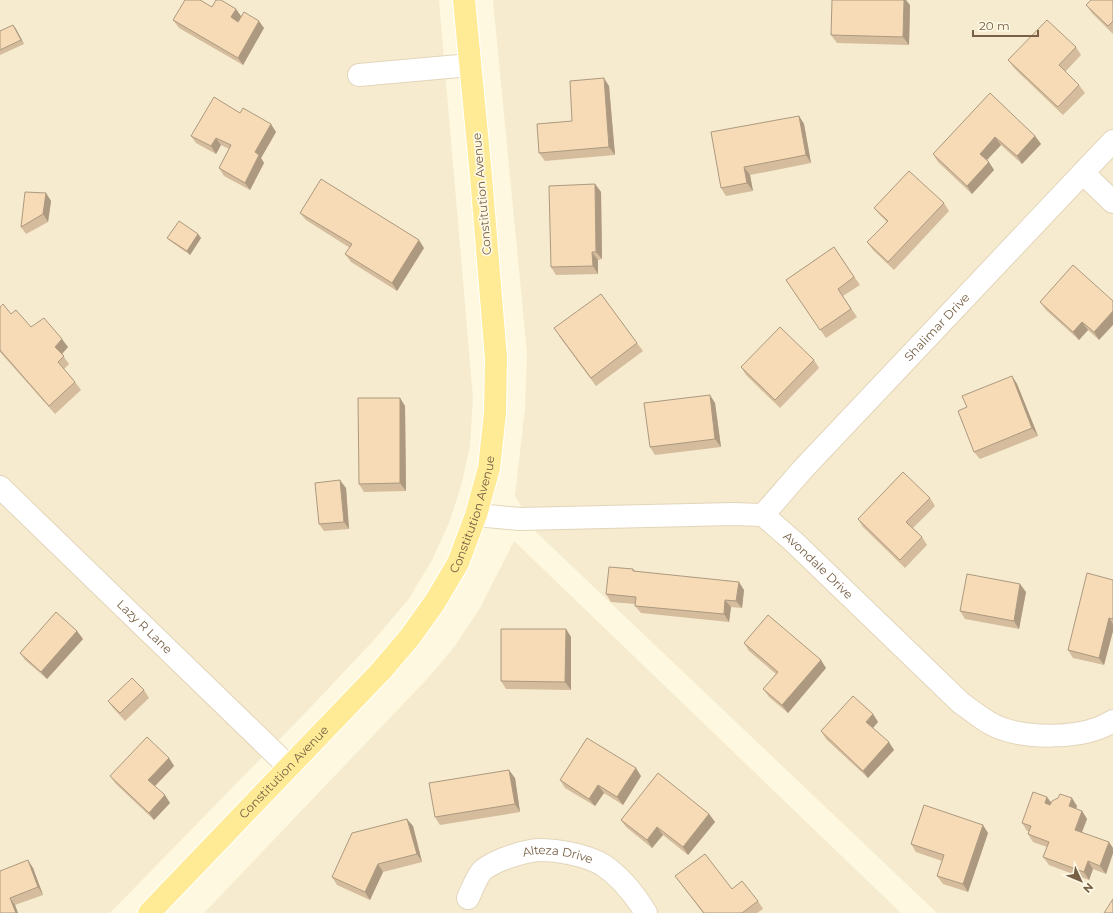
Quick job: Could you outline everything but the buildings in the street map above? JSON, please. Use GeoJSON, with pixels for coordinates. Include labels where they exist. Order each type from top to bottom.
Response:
{"type":"FeatureCollection","features":[{"type":"Feature","properties":{"kind":"main road","name":"Constitution Avenue"},"geometry":{"type":"LineString","coordinates":[[149,913],[381,671],[410,637],[435,602],[458,563],[476,515],[489,468],[495,413],[496,358],[481,176],[464,0]]}},
{"type":"Feature","properties":{"kind":"street"},"geometry":{"type":"LineString","coordinates":[[359,76],[470,65]]}},
{"type":"Feature","properties":{"kind":"street","name":"Shalimar Drive"},"geometry":{"type":"LineString","coordinates":[[763,515],[808,463],[1113,141]]}},
{"type":"Feature","properties":{"kind":"street"},"geometry":{"type":"LineString","coordinates":[[1083,173],[1113,202]]}},
{"type":"Feature","properties":{"kind":"street","name":"Lazy R Lane"},"geometry":{"type":"LineString","coordinates":[[0,487],[289,767]]}},
{"type":"Feature","properties":{"kind":"street"},"geometry":{"type":"LineString","coordinates":[[476,515],[520,519],[733,514],[763,515]]}},
{"type":"Feature","properties":{"kind":"street","name":"Avondale Drive"},"geometry":{"type":"LineString","coordinates":[[763,515],[794,542],[962,702],[985,720],[1002,729],[1022,734],[1046,736],[1072,735],[1100,728],[1113,721]]}},
{"type":"Feature","properties":{"kind":"street","name":"Alteza Drive"},"geometry":{"type":"LineString","coordinates":[[468,898],[481,871],[496,862],[514,855],[538,850],[556,851],[582,856],[603,865],[622,880],[646,913]]}},
{"type":"Feature","properties":{"kind":"shaded area"},"geometry":{"type":"Polygon","coordinates":[[[0,0],[439,0],[473,398],[470,446],[461,486],[449,523],[431,562],[408,600],[373,641],[310,708],[110,913],[0,913],[0,0]]]}},
{"type":"Feature","properties":{"kind":"shaded area"},"geometry":{"type":"Polygon","coordinates":[[[493,0],[1113,0],[1113,913],[937,913],[536,532],[515,496],[525,408],[527,353],[493,0]]]}},
{"type":"Feature","properties":{"kind":"shaded area"},"geometry":{"type":"Polygon","coordinates":[[[514,541],[901,913],[204,913],[428,678],[455,646],[480,608],[514,541]]]}}]}
